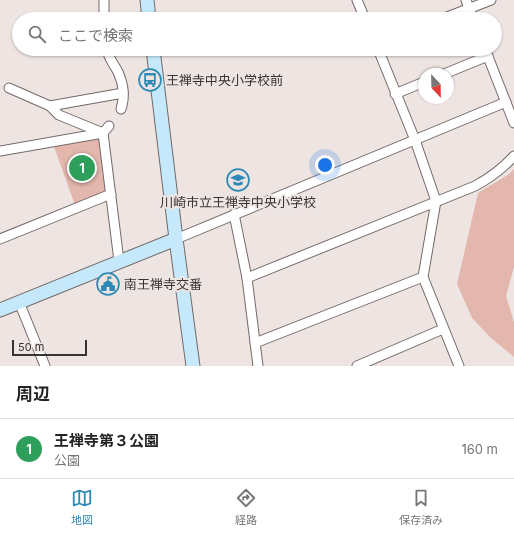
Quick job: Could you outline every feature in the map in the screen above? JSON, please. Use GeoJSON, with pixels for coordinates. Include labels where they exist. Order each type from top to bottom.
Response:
{"type":"FeatureCollection","features":[{"type":"Feature","properties":{"kind":"street"},"geometry":{"type":"LineString","coordinates":[[104,0],[104,12]]}},
{"type":"Feature","properties":{"kind":"street"},"geometry":{"type":"LineString","coordinates":[[147,0],[148,12]]}},
{"type":"Feature","properties":{"kind":"street"},"geometry":{"type":"LineString","coordinates":[[357,0],[362,12]]}},
{"type":"Feature","properties":{"kind":"street"},"geometry":{"type":"LineString","coordinates":[[454,12],[467,4],[491,0]]}},
{"type":"Feature","properties":{"kind":"street"},"geometry":{"type":"LineString","coordinates":[[109,56],[118,73],[123,94],[121,109]]}},
{"type":"Feature","properties":{"kind":"street"},"geometry":{"type":"LineString","coordinates":[[154,56],[193,366]]}},
{"type":"Feature","properties":{"kind":"street"},"geometry":{"type":"LineString","coordinates":[[381,56],[415,140],[436,201],[424,277],[443,329],[459,366]]}},
{"type":"Feature","properties":{"kind":"street"},"geometry":{"type":"LineString","coordinates":[[454,69],[480,56]]}},
{"type":"Feature","properties":{"kind":"street"},"geometry":{"type":"LineString","coordinates":[[487,56],[514,123]]}},
{"type":"Feature","properties":{"kind":"street"},"geometry":{"type":"LineString","coordinates":[[396,94],[418,85]]}},
{"type":"Feature","properties":{"kind":"street"},"geometry":{"type":"LineString","coordinates":[[9,88],[50,106],[59,116],[106,129]]}},
{"type":"Feature","properties":{"kind":"street"},"geometry":{"type":"LineString","coordinates":[[50,106],[123,94]]}},
{"type":"Feature","properties":{"kind":"street"},"geometry":{"type":"LineString","coordinates":[[0,310],[176,239],[506,102]]}},
{"type":"Feature","properties":{"kind":"street"},"geometry":{"type":"LineString","coordinates":[[106,129],[111,194],[119,261]]}},
{"type":"Feature","properties":{"kind":"street"},"geometry":{"type":"LineString","coordinates":[[0,151],[106,129]]}},
{"type":"Feature","properties":{"kind":"street"},"geometry":{"type":"LineString","coordinates":[[247,278],[475,186],[514,156]]}},
{"type":"Feature","properties":{"kind":"street"},"geometry":{"type":"LineString","coordinates":[[0,239],[111,194]]}},
{"type":"Feature","properties":{"kind":"street"},"geometry":{"type":"LineString","coordinates":[[234,214],[247,278],[258,366]]}},
{"type":"Feature","properties":{"kind":"street"},"geometry":{"type":"LineString","coordinates":[[255,343],[424,277]]}},
{"type":"Feature","properties":{"kind":"street"},"geometry":{"type":"LineString","coordinates":[[19,302],[45,366]]}},
{"type":"Feature","properties":{"kind":"street"},"geometry":{"type":"LineString","coordinates":[[357,366],[443,329]]}},
{"type":"Feature","properties":{"kind":"shaded area"},"geometry":{"type":"Polygon","coordinates":[[[100,137],[106,192],[75,205],[53,144],[100,137]]]}},
{"type":"Feature","properties":{"kind":"shaded area"},"geometry":{"type":"Polygon","coordinates":[[[514,169],[514,267],[506,296],[514,322],[514,357],[491,338],[472,318],[457,284],[478,193],[509,174],[514,169]]]}},
{"type":"Feature","properties":{"kind":"place","name":"王禅寺中央小学校前"},"geometry":{"type":"Point","coordinates":[150,80]}},
{"type":"Feature","properties":{"kind":"place","name":"王禅寺第３公園"},"geometry":{"type":"Point","coordinates":[82,168]}},
{"type":"Feature","properties":{"kind":"place","name":"川崎市立王禅寺中央小学校"},"geometry":{"type":"Point","coordinates":[238,180]}},
{"type":"Feature","properties":{"kind":"place","name":"南王禅寺交番"},"geometry":{"type":"Point","coordinates":[108,284]}}]}
